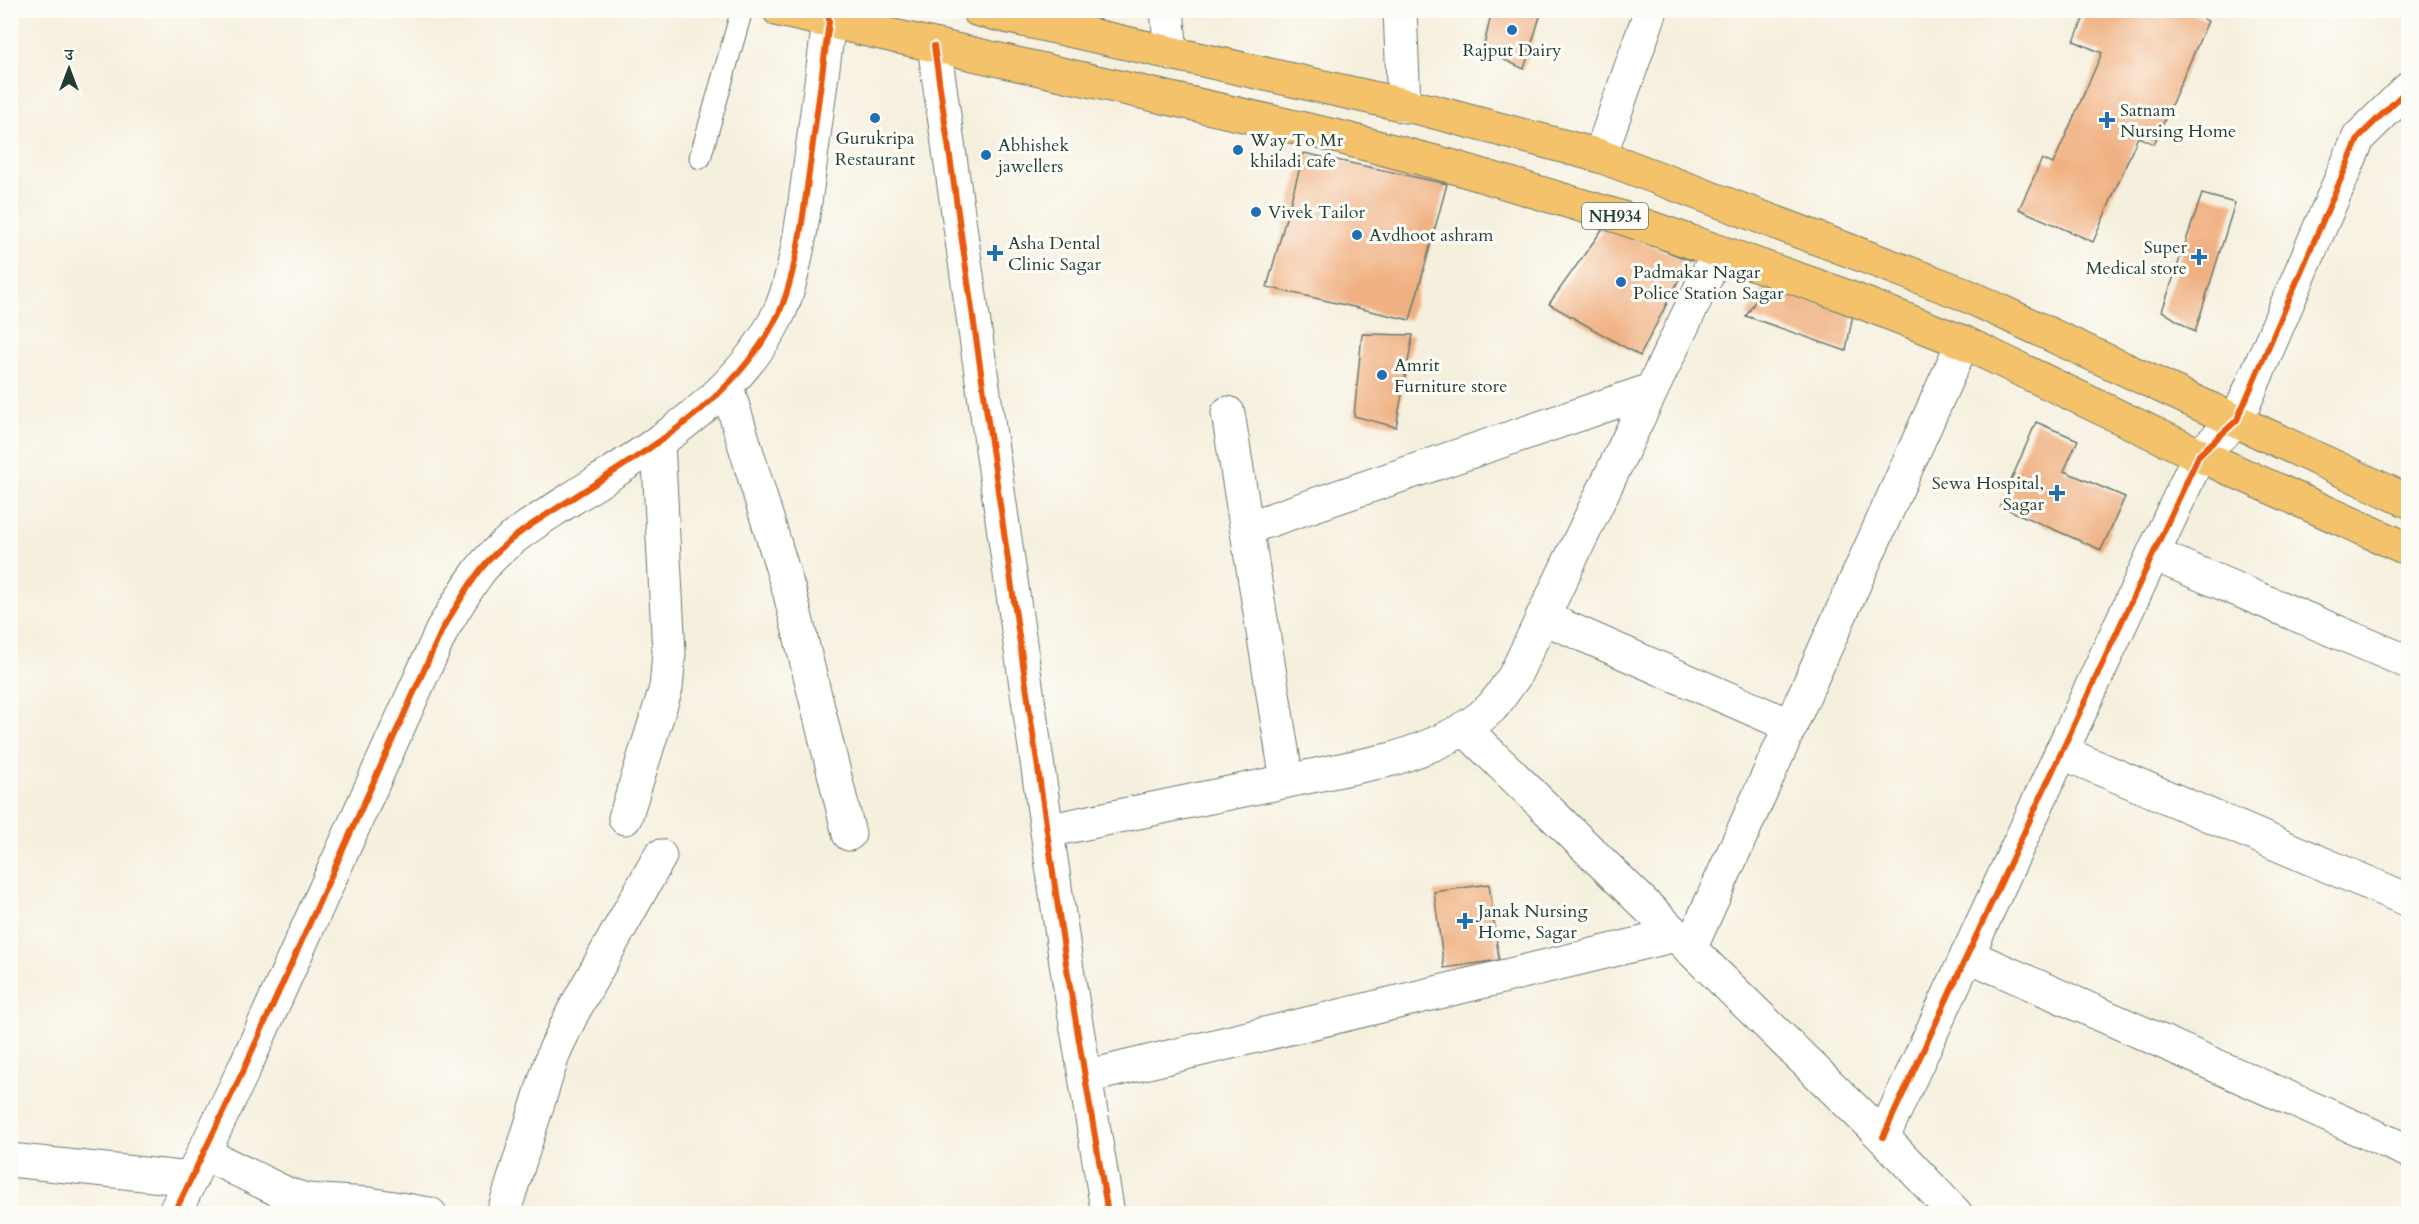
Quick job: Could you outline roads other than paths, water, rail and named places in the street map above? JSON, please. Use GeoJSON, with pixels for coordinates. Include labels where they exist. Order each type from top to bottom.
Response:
{"type":"FeatureCollection","features":[{"type":"Feature","properties":{"kind":"highway","name":"NH934"},"geometry":{"type":"LineString","coordinates":[[779,10],[828,16],[934,46],[1335,136],[1443,164],[1620,217],[1835,292],[1963,342],[2199,455],[2409,549]]}},
{"type":"Feature","properties":{"kind":"highway"},"geometry":{"type":"LineString","coordinates":[[978,10],[1404,105],[1600,156],[1959,292],[2409,501]]}},
{"type":"Feature","properties":{"kind":"street"},"geometry":{"type":"LineString","coordinates":[[1167,10],[1171,54]]}},
{"type":"Feature","properties":{"kind":"street"},"geometry":{"type":"LineString","coordinates":[[1400,10],[1404,105]]}},
{"type":"Feature","properties":{"kind":"street"},"geometry":{"type":"LineString","coordinates":[[1600,156],[1651,10]]}},
{"type":"Feature","properties":{"kind":"street"},"geometry":{"type":"LineString","coordinates":[[174,1214],[243,1071],[443,628],[469,587],[497,552],[534,523],[658,442],[727,387],[760,344],[780,311],[803,219],[828,16]]}},
{"type":"Feature","properties":{"kind":"street"},"geometry":{"type":"LineString","coordinates":[[934,46],[1047,831],[1108,1214]]}},
{"type":"Feature","properties":{"kind":"street"},"geometry":{"type":"LineString","coordinates":[[1882,1137],[2199,455],[2237,420],[2359,137],[2409,89]]}},
{"type":"Feature","properties":{"kind":"street"},"geometry":{"type":"LineString","coordinates":[[1047,831],[1393,759],[1434,745],[1464,728],[1492,706],[1514,677],[1718,252]]}},
{"type":"Feature","properties":{"kind":"street"},"geometry":{"type":"LineString","coordinates":[[1683,942],[1791,726],[1963,342]]}},
{"type":"Feature","properties":{"kind":"street"},"geometry":{"type":"LineString","coordinates":[[727,387],[790,594],[849,834]]}},
{"type":"Feature","properties":{"kind":"street"},"geometry":{"type":"LineString","coordinates":[[1247,528],[1652,390]]}},
{"type":"Feature","properties":{"kind":"street"},"geometry":{"type":"LineString","coordinates":[[1228,413],[1287,781]]}},
{"type":"Feature","properties":{"kind":"street"},"geometry":{"type":"LineString","coordinates":[[625,818],[666,688],[669,653],[658,442]]}},
{"type":"Feature","properties":{"kind":"street"},"geometry":{"type":"LineString","coordinates":[[2153,554],[2409,662]]}},
{"type":"Feature","properties":{"kind":"street"},"geometry":{"type":"LineString","coordinates":[[1542,617],[1791,726]]}},
{"type":"Feature","properties":{"kind":"street"},"geometry":{"type":"LineString","coordinates":[[1464,728],[1882,1137],[1956,1214]]}},
{"type":"Feature","properties":{"kind":"street"},"geometry":{"type":"LineString","coordinates":[[2061,752],[2409,900]]}},
{"type":"Feature","properties":{"kind":"street"},"geometry":{"type":"LineString","coordinates":[[503,1214],[554,1052],[573,1012],[660,856]]}},
{"type":"Feature","properties":{"kind":"street"},"geometry":{"type":"LineString","coordinates":[[1086,1077],[1683,942]]}},
{"type":"Feature","properties":{"kind":"street"},"geometry":{"type":"LineString","coordinates":[[1967,955],[2409,1151]]}},
{"type":"Feature","properties":{"kind":"street"},"geometry":{"type":"LineString","coordinates":[[10,1160],[197,1166],[306,1200],[369,1204],[430,1214]]}},
{"type":"Feature","properties":{"kind":"lane"},"geometry":{"type":"LineString","coordinates":[[700,158],[742,10]]}},
{"type":"Feature","properties":{"kind":"place","name":"Rajput Dairy"},"geometry":{"type":"Point","coordinates":[1512,30]}},
{"type":"Feature","properties":{"kind":"place","name":"Gurukripa Restaurant"},"geometry":{"type":"Point","coordinates":[875,118]}},
{"type":"Feature","properties":{"kind":"place","name":"Satnam Nursing Home"},"geometry":{"type":"Point","coordinates":[2107,120]}},
{"type":"Feature","properties":{"kind":"place","name":"Way To Mr khiladi cafe"},"geometry":{"type":"Point","coordinates":[1238,150]}},
{"type":"Feature","properties":{"kind":"place","name":"Abhishek jawellers"},"geometry":{"type":"Point","coordinates":[986,155]}},
{"type":"Feature","properties":{"kind":"place","name":"Vivek Tailor"},"geometry":{"type":"Point","coordinates":[1256,212]}},
{"type":"Feature","properties":{"kind":"place","name":"Avdhoot ashram"},"geometry":{"type":"Point","coordinates":[1357,235]}},
{"type":"Feature","properties":{"kind":"place","name":"Asha Dental Clinic Sagar"},"geometry":{"type":"Point","coordinates":[995,253]}},
{"type":"Feature","properties":{"kind":"place","name":"Super Medical store"},"geometry":{"type":"Point","coordinates":[2199,257]}},
{"type":"Feature","properties":{"kind":"place","name":"Padmakar Nagar Police Station Sagar"},"geometry":{"type":"Point","coordinates":[1621,282]}},
{"type":"Feature","properties":{"kind":"place","name":"Amrit Furniture store"},"geometry":{"type":"Point","coordinates":[1382,375]}},
{"type":"Feature","properties":{"kind":"place","name":"Sewa Hospital, Sagar"},"geometry":{"type":"Point","coordinates":[2057,493]}},
{"type":"Feature","properties":{"kind":"place","name":"Janak Nursing Home, Sagar"},"geometry":{"type":"Point","coordinates":[1465,921]}}]}
